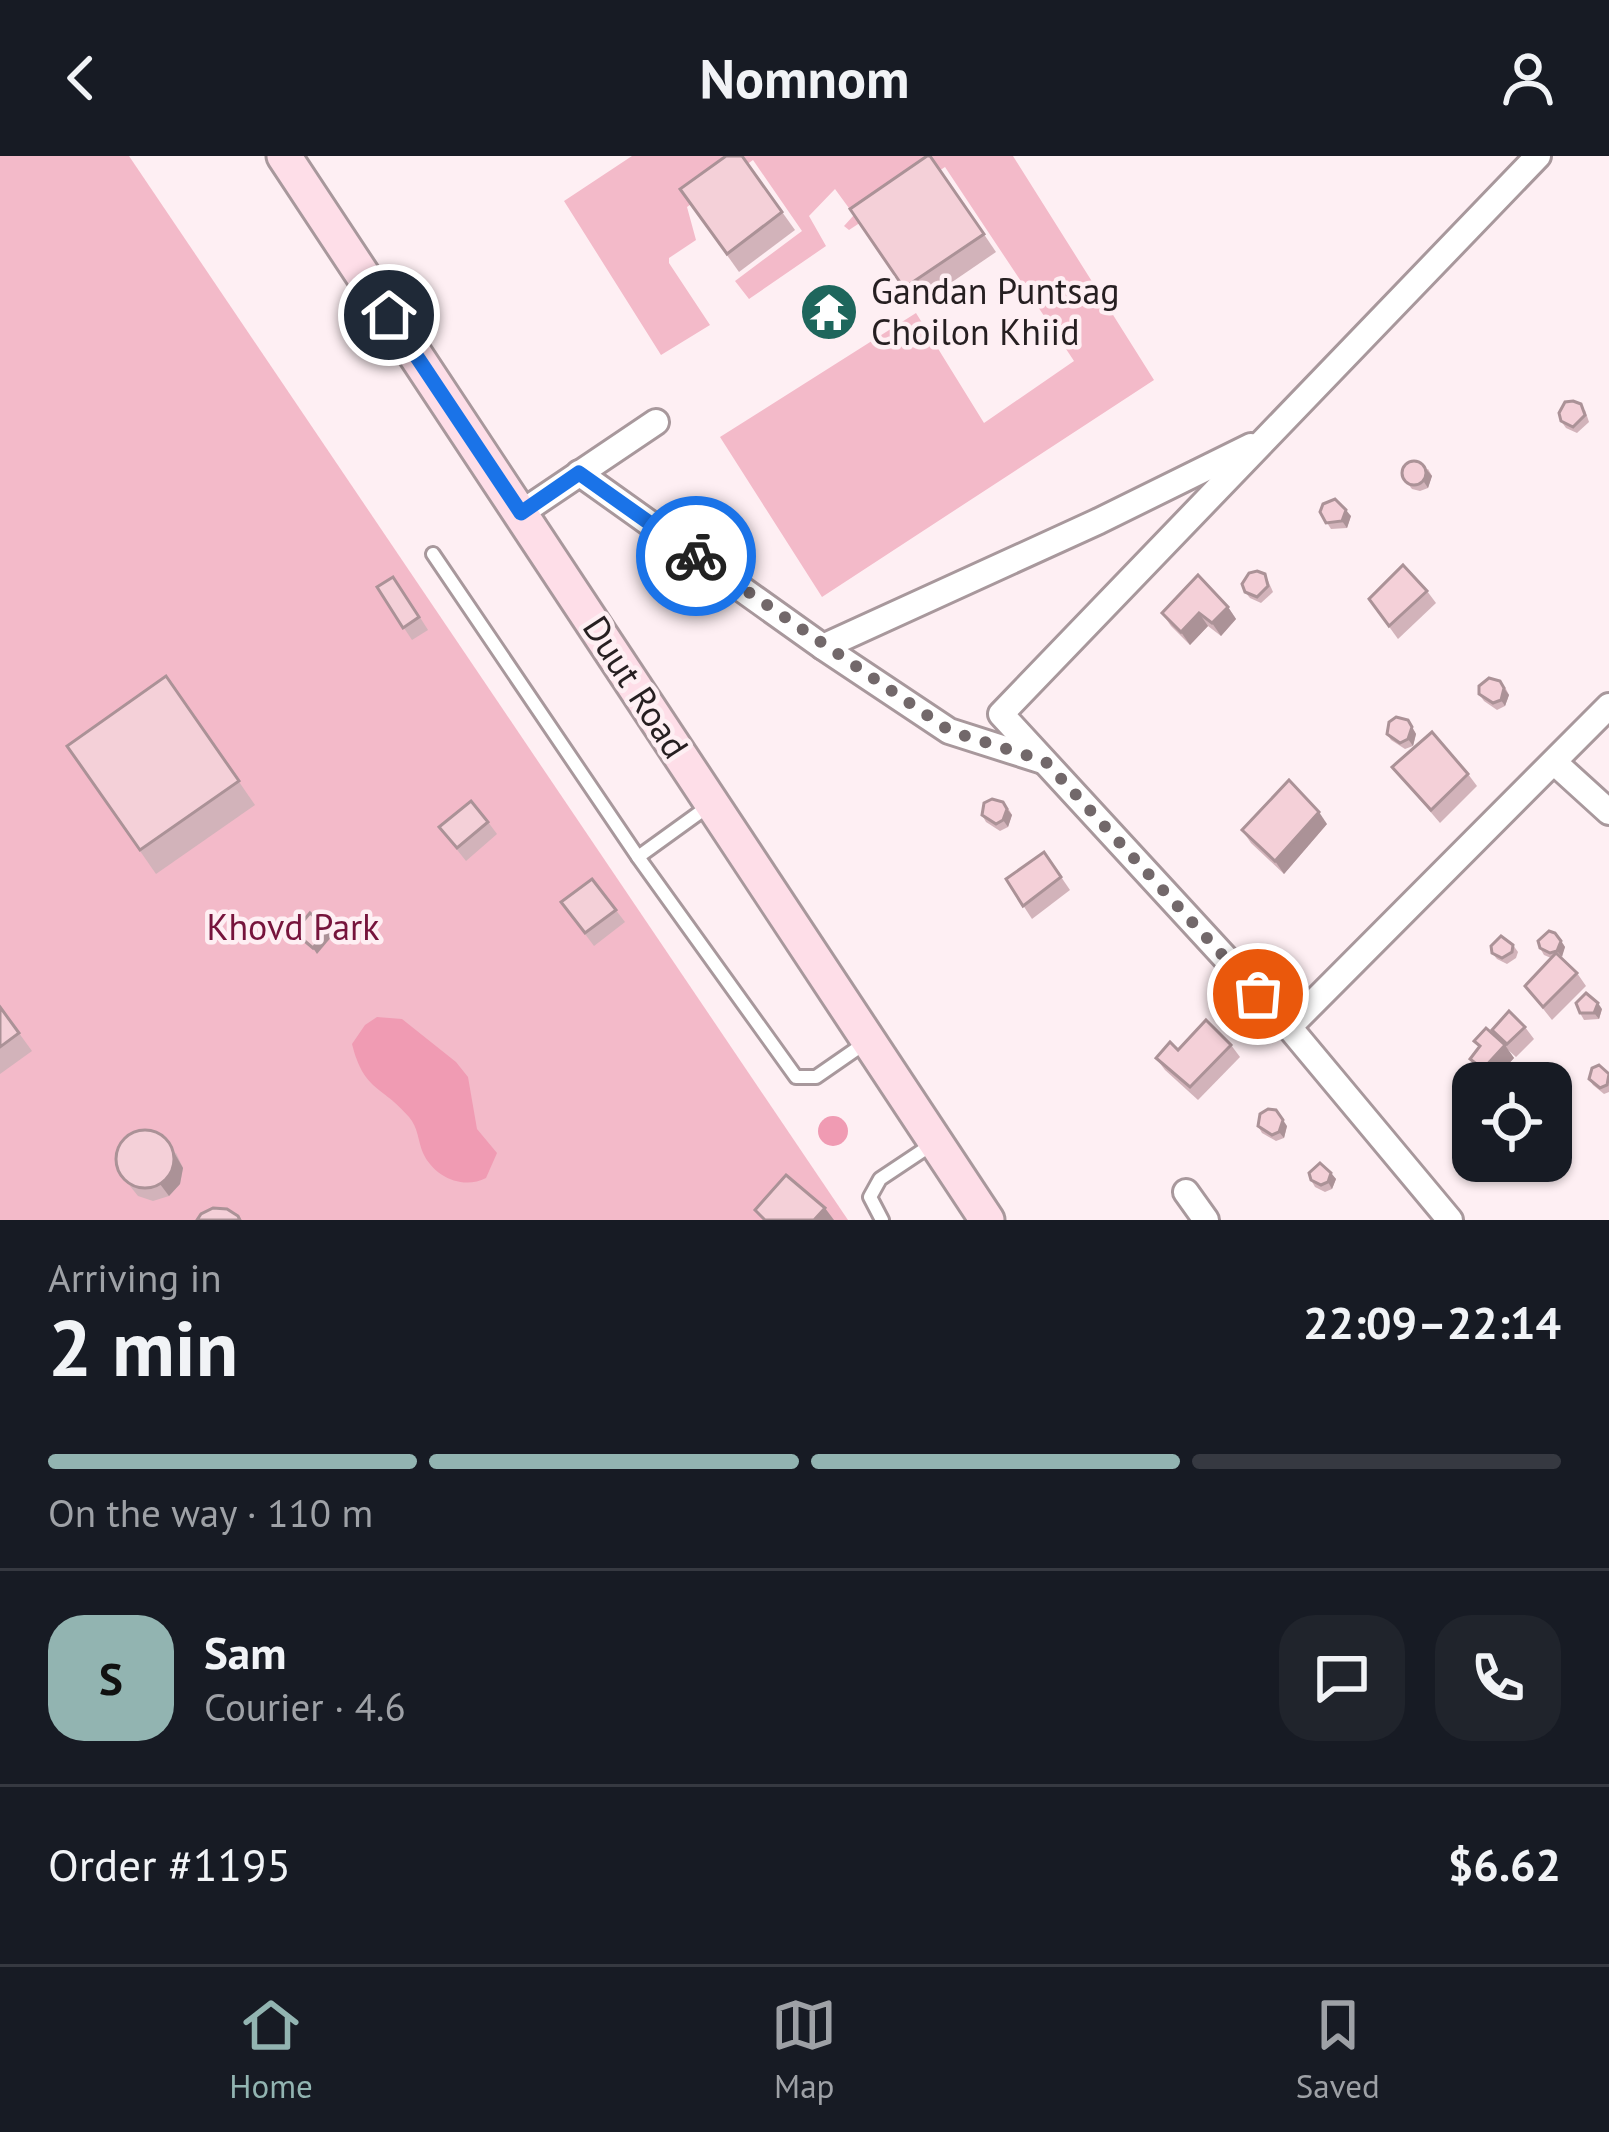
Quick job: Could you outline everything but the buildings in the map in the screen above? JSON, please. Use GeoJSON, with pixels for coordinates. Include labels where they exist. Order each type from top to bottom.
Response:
{"type":"FeatureCollection","features":[{"type":"Feature","properties":{"kind":"main road","name":"Duut Road"},"geometry":{"type":"LineString","coordinates":[[284,156],[987,1220]]}},
{"type":"Feature","properties":{"kind":"street"},"geometry":{"type":"LineString","coordinates":[[1450,1220],[1289,1027],[1001,714],[1538,156]]}},
{"type":"Feature","properties":{"kind":"street"},"geometry":{"type":"LineString","coordinates":[[521,513],[656,422]]}},
{"type":"Feature","properties":{"kind":"street"},"geometry":{"type":"LineString","coordinates":[[823,647],[1269,437]]}},
{"type":"Feature","properties":{"kind":"street"},"geometry":{"type":"LineString","coordinates":[[579,473],[950,731],[1045,761]]}},
{"type":"Feature","properties":{"kind":"street"},"geometry":{"type":"LineString","coordinates":[[1289,1027],[1609,706]]}},
{"type":"Feature","properties":{"kind":"street"},"geometry":{"type":"LineString","coordinates":[[1554,762],[1609,812]]}},
{"type":"Feature","properties":{"kind":"street"},"geometry":{"type":"LineString","coordinates":[[1186,1192],[1206,1220]]}},
{"type":"Feature","properties":{"kind":"lane"},"geometry":{"type":"LineString","coordinates":[[433,554],[638,857],[796,1077],[816,1077],[869,1041]]}},
{"type":"Feature","properties":{"kind":"lane"},"geometry":{"type":"LineString","coordinates":[[638,857],[712,803]]}},
{"type":"Feature","properties":{"kind":"lane"},"geometry":{"type":"LineString","coordinates":[[882,1220],[870,1197],[873,1188],[935,1142]]}},
{"type":"Feature","properties":{"kind":"green space","name":"Khovd Park"},"geometry":{"type":"Polygon","coordinates":[[[0,156],[129,156],[848,1220],[0,1220],[0,156]]]}},
{"type":"Feature","properties":{"kind":"green space"},"geometry":{"type":"Polygon","coordinates":[[[632,156],[1013,156],[1154,380],[822,597],[720,437],[916,313],[984,423],[1074,361],[945,167],[849,230],[844,226],[854,215],[835,189],[809,216],[826,246],[749,299],[735,281],[802,231],[753,160],[687,207],[696,240],[669,258],[669,263],[710,325],[661,355],[564,201],[632,156]]]}},
{"type":"Feature","properties":{"kind":"shaded area"},"geometry":{"type":"Polygon","coordinates":[[[377,1017],[402,1019],[468,1077],[477,1129],[497,1153],[486,1178],[459,1182],[434,1169],[412,1121],[362,1071],[352,1044],[377,1017]]]}},
{"type":"Feature","properties":{"kind":"shaded area"},"geometry":{"type":"Polygon","coordinates":[[[833,1116],[848,1131],[833,1146],[818,1131],[833,1116]]]}},
{"type":"Feature","properties":{"kind":"way so far"},"geometry":{"type":"LineString","coordinates":[[696,556],[950,731],[1045,761],[1258,994]]}},
{"type":"Feature","properties":{"kind":"place","name":"Gandan Puntsag Choilon Khiid"},"geometry":{"type":"Point","coordinates":[829,312]}},
{"type":"Feature","properties":{"kind":"route"},"geometry":{"type":"LineString","coordinates":[[389,315],[521,513],[579,473],[696,556]]}}]}
